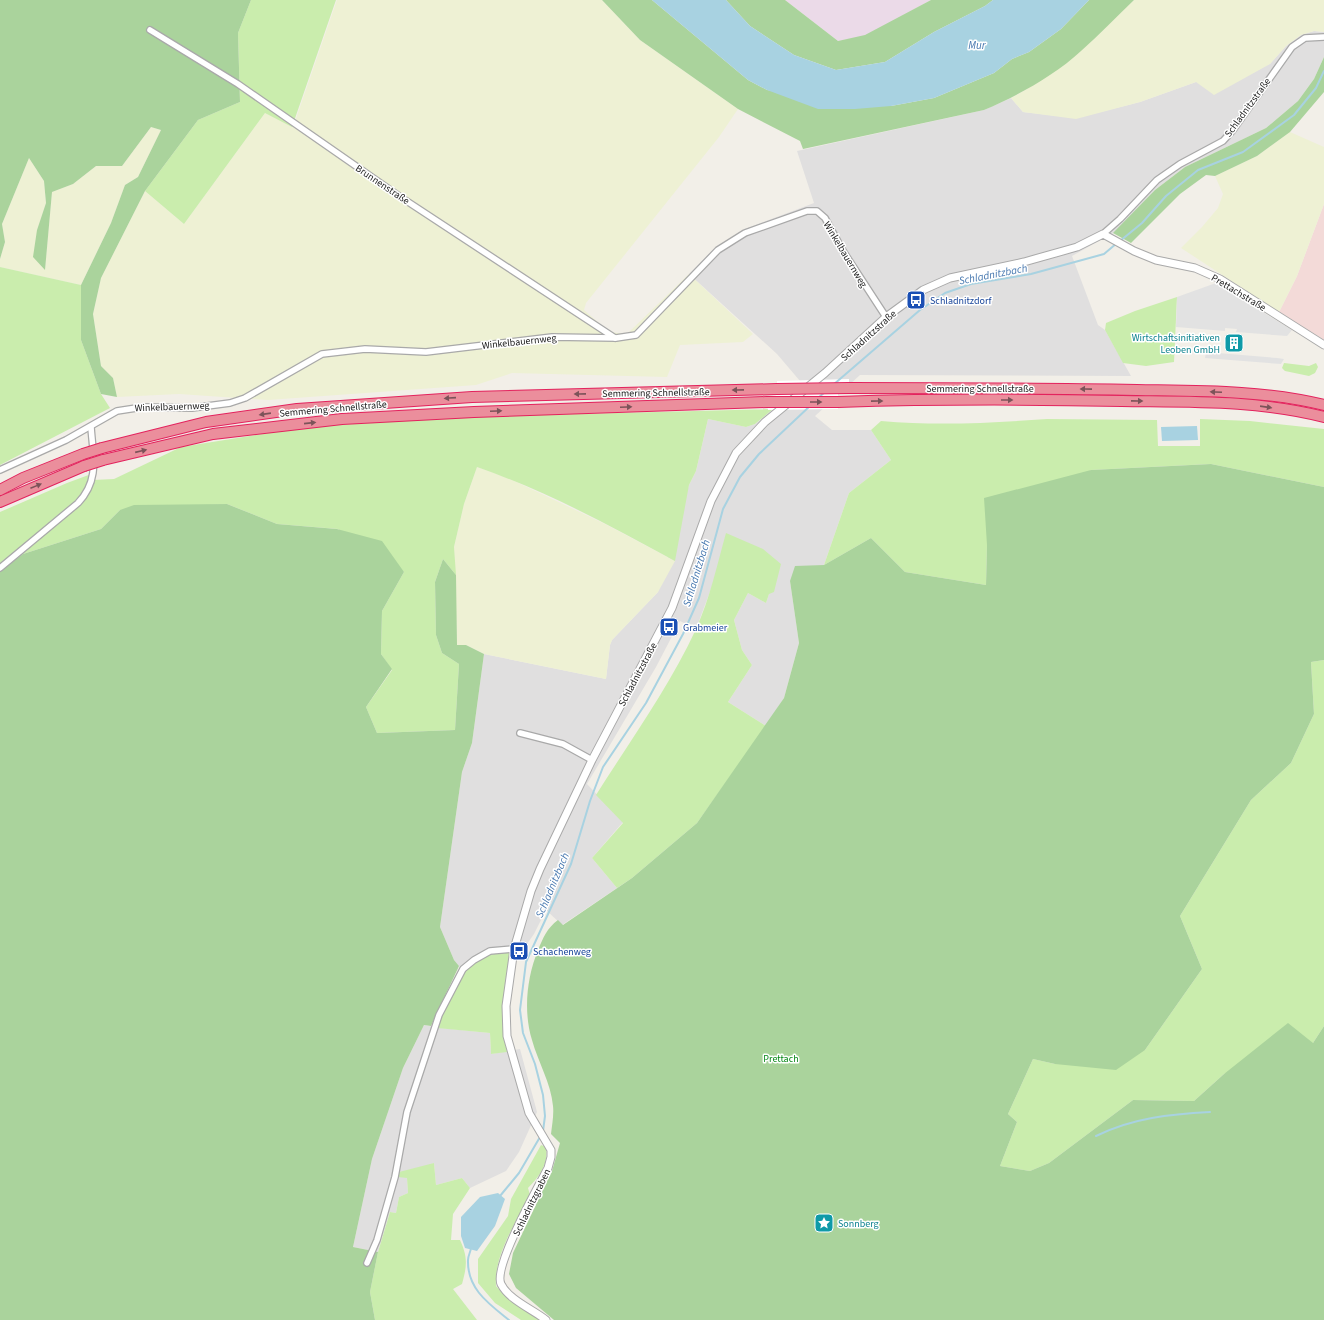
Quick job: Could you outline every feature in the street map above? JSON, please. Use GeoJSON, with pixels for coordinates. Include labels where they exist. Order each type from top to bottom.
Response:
{"type":"FeatureCollection","features":[{"type":"Feature","properties":{"kind":"highway","name":"Semmering Schnellstraße"},"geometry":{"type":"LineString","coordinates":[[0,490],[23,478],[83,454],[206,422],[297,409],[472,397],[777,389],[1059,388],[1260,394],[1324,405]]}},
{"type":"Feature","properties":{"kind":"highway","name":"Semmering Schnellstraße"},"geometry":{"type":"LineString","coordinates":[[0,502],[84,466],[103,460],[213,434],[342,419],[474,412],[767,402],[935,400],[1198,402],[1258,406],[1324,417]]}},
{"type":"Feature","properties":{"kind":"street","name":"Brunnenstraße"},"geometry":{"type":"LineString","coordinates":[[150,30],[238,84],[399,196],[616,338]]}},
{"type":"Feature","properties":{"kind":"street","name":"Schladnitzstraße"},"geometry":{"type":"LineString","coordinates":[[514,948],[531,891],[540,869],[592,760],[672,608],[711,501],[736,453],[765,422],[825,373],[886,317],[911,297],[938,283],[965,274],[1024,262],[1077,247],[1106,236],[1157,180],[1180,164],[1223,141],[1233,130],[1292,47],[1306,38],[1324,37]]}},
{"type":"Feature","properties":{"kind":"street","name":"Winkelbauernweg"},"geometry":{"type":"LineString","coordinates":[[0,470],[91,427],[105,416],[129,408],[192,408],[230,403],[245,398],[322,354],[365,349],[426,352],[552,337],[616,338],[636,335],[718,250],[746,234],[807,211],[817,211],[825,218],[843,251],[886,317]]}},
{"type":"Feature","properties":{"kind":"street","name":"Prettachstraße"},"geometry":{"type":"LineString","coordinates":[[1106,236],[1126,247],[1156,260],[1195,268],[1220,279],[1324,345]]}},
{"type":"Feature","properties":{"kind":"street"},"geometry":{"type":"LineString","coordinates":[[0,568],[87,494],[94,474],[91,427]]}},
{"type":"Feature","properties":{"kind":"street"},"geometry":{"type":"LineString","coordinates":[[520,733],[563,744],[592,760]]}},
{"type":"Feature","properties":{"kind":"street"},"geometry":{"type":"LineString","coordinates":[[367,1263],[377,1240],[395,1177],[407,1112],[439,1015],[463,969],[474,960],[490,951],[514,948]]}},
{"type":"Feature","properties":{"kind":"street","name":"Schladnitzgraben"},"geometry":{"type":"LineString","coordinates":[[514,948],[506,1006],[507,1036],[529,1113],[548,1144],[551,1150],[551,1157],[548,1168],[501,1265],[500,1283],[508,1294],[546,1320]]}},
{"type":"Feature","properties":{"kind":"shaded area"},"geometry":{"type":"Polygon","coordinates":[[[785,0],[931,0],[865,36],[838,41],[785,0]]]}},
{"type":"Feature","properties":{"kind":"shaded area"},"geometry":{"type":"Polygon","coordinates":[[[1314,31],[1324,32],[1324,57],[1314,79],[1298,101],[1266,128],[1185,167],[1155,190],[1117,231],[1072,256],[1098,325],[1105,330],[1131,376],[860,375],[815,416],[832,430],[871,430],[891,460],[849,493],[824,565],[790,581],[799,643],[784,698],[766,726],[728,702],[752,665],[742,650],[734,620],[748,593],[766,603],[769,594],[711,589],[696,629],[680,621],[656,667],[587,784],[623,822],[592,858],[617,888],[562,925],[546,910],[534,934],[520,954],[508,952],[465,970],[459,966],[454,960],[440,927],[462,772],[472,743],[484,654],[606,679],[610,645],[612,640],[658,592],[689,485],[696,471],[708,419],[746,427],[755,424],[772,410],[800,381],[777,354],[689,274],[714,249],[745,229],[814,203],[797,151],[984,110],[1011,98],[1023,112],[1076,118],[1140,102],[1196,82],[1270,64],[1286,46],[1301,35],[1314,31]]]}},
{"type":"Feature","properties":{"kind":"shaded area"},"geometry":{"type":"Polygon","coordinates":[[[1324,204],[1324,340],[1279,312],[1297,276],[1324,204]]]}},
{"type":"Feature","properties":{"kind":"shaded area"},"geometry":{"type":"Polygon","coordinates":[[[1216,283],[1292,330],[1287,336],[1236,332],[1237,329],[1225,328],[1225,331],[1176,327],[1177,297],[1216,283]]]}},
{"type":"Feature","properties":{"kind":"shaded area"},"geometry":{"type":"Polygon","coordinates":[[[1206,352],[1284,359],[1281,364],[1205,358],[1206,352]]]}},
{"type":"Feature","properties":{"kind":"shaded area"},"geometry":{"type":"Polygon","coordinates":[[[424,1025],[490,1033],[491,1054],[520,1049],[537,1112],[519,1152],[506,1171],[470,1188],[462,1178],[436,1185],[434,1163],[407,1177],[408,1193],[399,1197],[396,1213],[390,1212],[378,1252],[353,1247],[372,1159],[403,1068],[424,1025]]]}},
{"type":"Feature","properties":{"kind":"green space"},"geometry":{"type":"Polygon","coordinates":[[[0,0],[251,0],[238,33],[240,102],[198,120],[145,191],[101,278],[93,314],[101,366],[113,378],[117,397],[101,394],[81,340],[81,285],[111,223],[125,185],[138,177],[161,130],[151,127],[122,166],[96,166],[73,184],[52,192],[45,270],[33,257],[37,230],[46,203],[44,181],[29,158],[2,224],[5,242],[0,259],[0,0]]]}},
{"type":"Feature","properties":{"kind":"green space"},"geometry":{"type":"Polygon","coordinates":[[[251,0],[336,0],[292,127],[265,113],[184,224],[145,191],[198,120],[240,102],[238,33],[251,0]]]}},
{"type":"Feature","properties":{"kind":"green space"},"geometry":{"type":"Polygon","coordinates":[[[337,0],[602,0],[640,40],[738,109],[719,137],[586,303],[584,310],[609,332],[627,334],[689,274],[753,334],[743,342],[680,345],[667,377],[512,373],[476,385],[268,400],[179,394],[117,397],[113,378],[101,366],[93,314],[101,278],[145,191],[184,224],[265,113],[293,127],[337,0]]]}},
{"type":"Feature","properties":{"kind":"green space"},"geometry":{"type":"Polygon","coordinates":[[[602,0],[652,0],[748,80],[767,90],[891,106],[934,98],[994,73],[1012,59],[1029,52],[1061,29],[1089,0],[1134,0],[1088,45],[1059,69],[1035,85],[984,110],[803,149],[800,141],[738,109],[640,40],[602,0]]]}},
{"type":"Feature","properties":{"kind":"green space"},"geometry":{"type":"Polygon","coordinates":[[[726,0],[785,0],[838,41],[865,35],[931,0],[993,0],[985,6],[934,32],[885,62],[836,70],[794,55],[750,26],[726,0]]]}},
{"type":"Feature","properties":{"kind":"green space"},"geometry":{"type":"Polygon","coordinates":[[[1134,0],[1324,0],[1324,32],[1314,31],[1301,35],[1286,46],[1270,64],[1214,95],[1196,82],[1140,102],[1076,119],[1023,112],[1011,98],[1027,89],[1134,0]]]}},
{"type":"Feature","properties":{"kind":"green space"},"geometry":{"type":"Polygon","coordinates":[[[1324,57],[1324,92],[1290,132],[1257,156],[1215,176],[1206,175],[1180,194],[1131,243],[1113,233],[1155,190],[1185,167],[1266,128],[1298,101],[1314,79],[1324,57]]]}},
{"type":"Feature","properties":{"kind":"green space"},"geometry":{"type":"Polygon","coordinates":[[[151,127],[161,130],[138,177],[125,185],[111,223],[81,285],[0,267],[0,259],[5,242],[2,224],[29,158],[44,181],[46,203],[37,230],[45,269],[52,192],[73,184],[96,166],[122,166],[151,127]]]}},
{"type":"Feature","properties":{"kind":"green space"},"geometry":{"type":"Polygon","coordinates":[[[1290,132],[1324,147],[1324,204],[1297,276],[1279,312],[1181,248],[1218,208],[1223,194],[1215,176],[1257,156],[1290,132]]]}},
{"type":"Feature","properties":{"kind":"green space"},"geometry":{"type":"Polygon","coordinates":[[[0,267],[81,285],[81,340],[101,394],[110,408],[0,465],[0,267]]]}},
{"type":"Feature","properties":{"kind":"green space"},"geometry":{"type":"Polygon","coordinates":[[[1177,297],[1174,362],[1146,366],[1123,363],[1105,330],[1106,323],[1135,311],[1177,297]]]}},
{"type":"Feature","properties":{"kind":"green space"},"geometry":{"type":"Polygon","coordinates":[[[1284,363],[1309,366],[1316,363],[1318,367],[1315,373],[1309,376],[1285,371],[1282,368],[1284,363]]]}},
{"type":"Feature","properties":{"kind":"green space"},"geometry":{"type":"Polygon","coordinates":[[[773,409],[755,424],[746,427],[708,419],[696,471],[689,485],[675,561],[553,498],[503,476],[477,467],[464,504],[454,547],[456,575],[443,559],[435,582],[436,635],[442,653],[459,664],[455,730],[377,733],[366,707],[392,670],[381,654],[382,611],[404,572],[338,529],[277,524],[227,504],[120,510],[101,529],[23,554],[0,571],[0,512],[94,473],[93,480],[114,479],[181,447],[306,427],[464,417],[773,409]]]}},
{"type":"Feature","properties":{"kind":"green space"},"geometry":{"type":"Polygon","coordinates":[[[1047,419],[1157,420],[1158,446],[1200,446],[1200,419],[1250,421],[1324,429],[1324,487],[1211,464],[1091,470],[987,545],[986,585],[905,572],[871,538],[824,565],[849,493],[891,460],[871,430],[881,421],[902,423],[964,423],[1047,419]]]}},
{"type":"Feature","properties":{"kind":"green space","name":"Prettach"},"geometry":{"type":"Polygon","coordinates":[[[1211,464],[1324,487],[1324,660],[1311,662],[1314,714],[1291,763],[1251,800],[1180,916],[1202,969],[1145,1050],[1116,1070],[1055,1064],[1033,1059],[1008,1114],[1017,1122],[1000,1166],[1030,1171],[1049,1163],[1133,1100],[1194,1101],[1224,1074],[1288,1023],[1313,1043],[1324,1026],[1324,1320],[554,1320],[516,1288],[509,1274],[513,1253],[552,1171],[560,1143],[551,1134],[553,1113],[552,1097],[529,1029],[527,1006],[529,983],[534,960],[544,937],[554,923],[558,920],[563,925],[632,878],[697,823],[784,698],[799,643],[790,581],[795,566],[824,565],[871,538],[905,572],[986,585],[987,545],[984,498],[1091,470],[1211,464]]]}},
{"type":"Feature","properties":{"kind":"green space"},"geometry":{"type":"Polygon","coordinates":[[[477,467],[508,478],[605,524],[675,561],[658,592],[612,640],[610,645],[606,679],[484,654],[466,645],[457,646],[454,547],[464,504],[477,467]]]}},
{"type":"Feature","properties":{"kind":"green space"},"geometry":{"type":"Polygon","coordinates":[[[227,504],[277,524],[337,529],[382,541],[404,572],[382,611],[381,654],[392,669],[366,707],[377,733],[455,730],[459,664],[442,653],[436,635],[435,582],[443,559],[456,575],[457,645],[466,645],[484,654],[472,743],[462,772],[440,927],[454,960],[459,966],[431,1026],[424,1025],[403,1068],[372,1159],[353,1247],[378,1252],[370,1292],[375,1320],[0,1320],[0,571],[23,554],[101,529],[120,510],[134,505],[227,504]]]}},
{"type":"Feature","properties":{"kind":"green space"},"geometry":{"type":"Polygon","coordinates":[[[726,533],[763,549],[781,564],[774,592],[769,594],[766,603],[748,593],[734,620],[742,650],[752,665],[728,702],[766,726],[697,823],[632,878],[617,888],[592,858],[623,823],[596,795],[649,713],[686,650],[705,605],[726,533]]]}},
{"type":"Feature","properties":{"kind":"green space"},"geometry":{"type":"Polygon","coordinates":[[[1324,660],[1324,1026],[1313,1043],[1224,1074],[1194,1101],[1133,1100],[1049,1163],[1030,1171],[1000,1166],[1017,1122],[1008,1114],[1033,1059],[1055,1064],[1145,1050],[1202,969],[1180,916],[1251,800],[1291,763],[1314,714],[1311,662],[1324,660]]]}},
{"type":"Feature","properties":{"kind":"green space"},"geometry":{"type":"Polygon","coordinates":[[[508,952],[510,953],[503,1002],[503,1027],[507,1052],[491,1054],[490,1033],[437,1028],[452,994],[462,976],[468,969],[480,959],[487,956],[508,952]]]}},
{"type":"Feature","properties":{"kind":"green space"},"geometry":{"type":"Polygon","coordinates":[[[541,1145],[546,1147],[547,1153],[545,1165],[528,1188],[530,1195],[507,1239],[498,1262],[496,1274],[496,1286],[506,1297],[540,1320],[521,1320],[495,1303],[478,1283],[478,1259],[508,1216],[511,1199],[541,1145]]]}},
{"type":"Feature","properties":{"kind":"green space"},"geometry":{"type":"Polygon","coordinates":[[[434,1163],[436,1185],[462,1178],[470,1188],[453,1214],[451,1240],[460,1240],[466,1262],[462,1284],[453,1289],[477,1320],[375,1320],[370,1292],[378,1252],[390,1212],[396,1213],[399,1197],[408,1193],[407,1178],[398,1177],[399,1172],[434,1163]]]}},
{"type":"Feature","properties":{"kind":"water","name":"Mur"},"geometry":{"type":"Polygon","coordinates":[[[652,0],[726,0],[750,26],[794,55],[836,70],[885,62],[934,32],[985,6],[993,0],[1089,0],[1061,29],[1029,52],[1012,59],[994,73],[934,98],[891,106],[855,109],[818,109],[767,90],[748,80],[652,0]]]}},
{"type":"Feature","properties":{"kind":"water"},"geometry":{"type":"Polygon","coordinates":[[[1197,426],[1198,440],[1162,441],[1161,427],[1197,426]]]}},
{"type":"Feature","properties":{"kind":"water"},"geometry":{"type":"Polygon","coordinates":[[[498,1193],[505,1199],[495,1226],[477,1251],[465,1248],[461,1236],[461,1217],[480,1197],[498,1193]]]}},
{"type":"Feature","properties":{"kind":"pier"},"geometry":{"type":"Polygon","coordinates":[[[849,379],[849,394],[838,394],[838,409],[768,410],[767,396],[777,395],[777,381],[849,379]]]}},
{"type":"Feature","properties":{"kind":"waterway","name":"Schladnitzbach"},"geometry":{"type":"LineString","coordinates":[[1120,241],[1142,223],[1166,196],[1198,170],[1243,152],[1294,115],[1316,88],[1324,71]]}},
{"type":"Feature","properties":{"kind":"waterway","name":"Schladnitzbach"},"geometry":{"type":"LineString","coordinates":[[833,385],[920,310],[945,293],[971,284],[1031,274],[1104,254],[1117,243]]}},
{"type":"Feature","properties":{"kind":"waterway","name":"Schladnitzbach"},"geometry":{"type":"LineString","coordinates":[[818,398],[825,392]]}},
{"type":"Feature","properties":{"kind":"waterway","name":"Schladnitzbach"},"geometry":{"type":"LineString","coordinates":[[543,1131],[545,1116],[543,1095],[535,1064],[523,1033],[520,1010],[526,962],[571,864],[590,801],[603,767],[646,703],[683,634],[699,598],[723,509],[740,477],[759,454],[811,405]]}},
{"type":"Feature","properties":{"kind":"waterway"},"geometry":{"type":"LineString","coordinates":[[1096,1136],[1124,1125],[1152,1118],[1210,1112]]}},
{"type":"Feature","properties":{"kind":"waterway","name":"Schladnitzbach"},"geometry":{"type":"LineString","coordinates":[[500,1196],[519,1173],[540,1137]]}},
{"type":"Feature","properties":{"kind":"waterway","name":"Schladnitzbach"},"geometry":{"type":"LineString","coordinates":[[471,1247],[468,1258],[469,1270],[475,1288],[487,1302],[509,1320]]}},
{"type":"Feature","properties":{"kind":"place","name":"Schladnitzdorf"},"geometry":{"type":"Point","coordinates":[916,300]}},
{"type":"Feature","properties":{"kind":"place","name":"Wirtschaftsinitiativen Leoben GmbH"},"geometry":{"type":"Point","coordinates":[1234,343]}},
{"type":"Feature","properties":{"kind":"place","name":"Grabmeier"},"geometry":{"type":"Point","coordinates":[669,627]}},
{"type":"Feature","properties":{"kind":"place","name":"Schachenweg"},"geometry":{"type":"Point","coordinates":[519,951]}},
{"type":"Feature","properties":{"kind":"place","name":"Sonnberg"},"geometry":{"type":"Point","coordinates":[824,1223]}}]}
